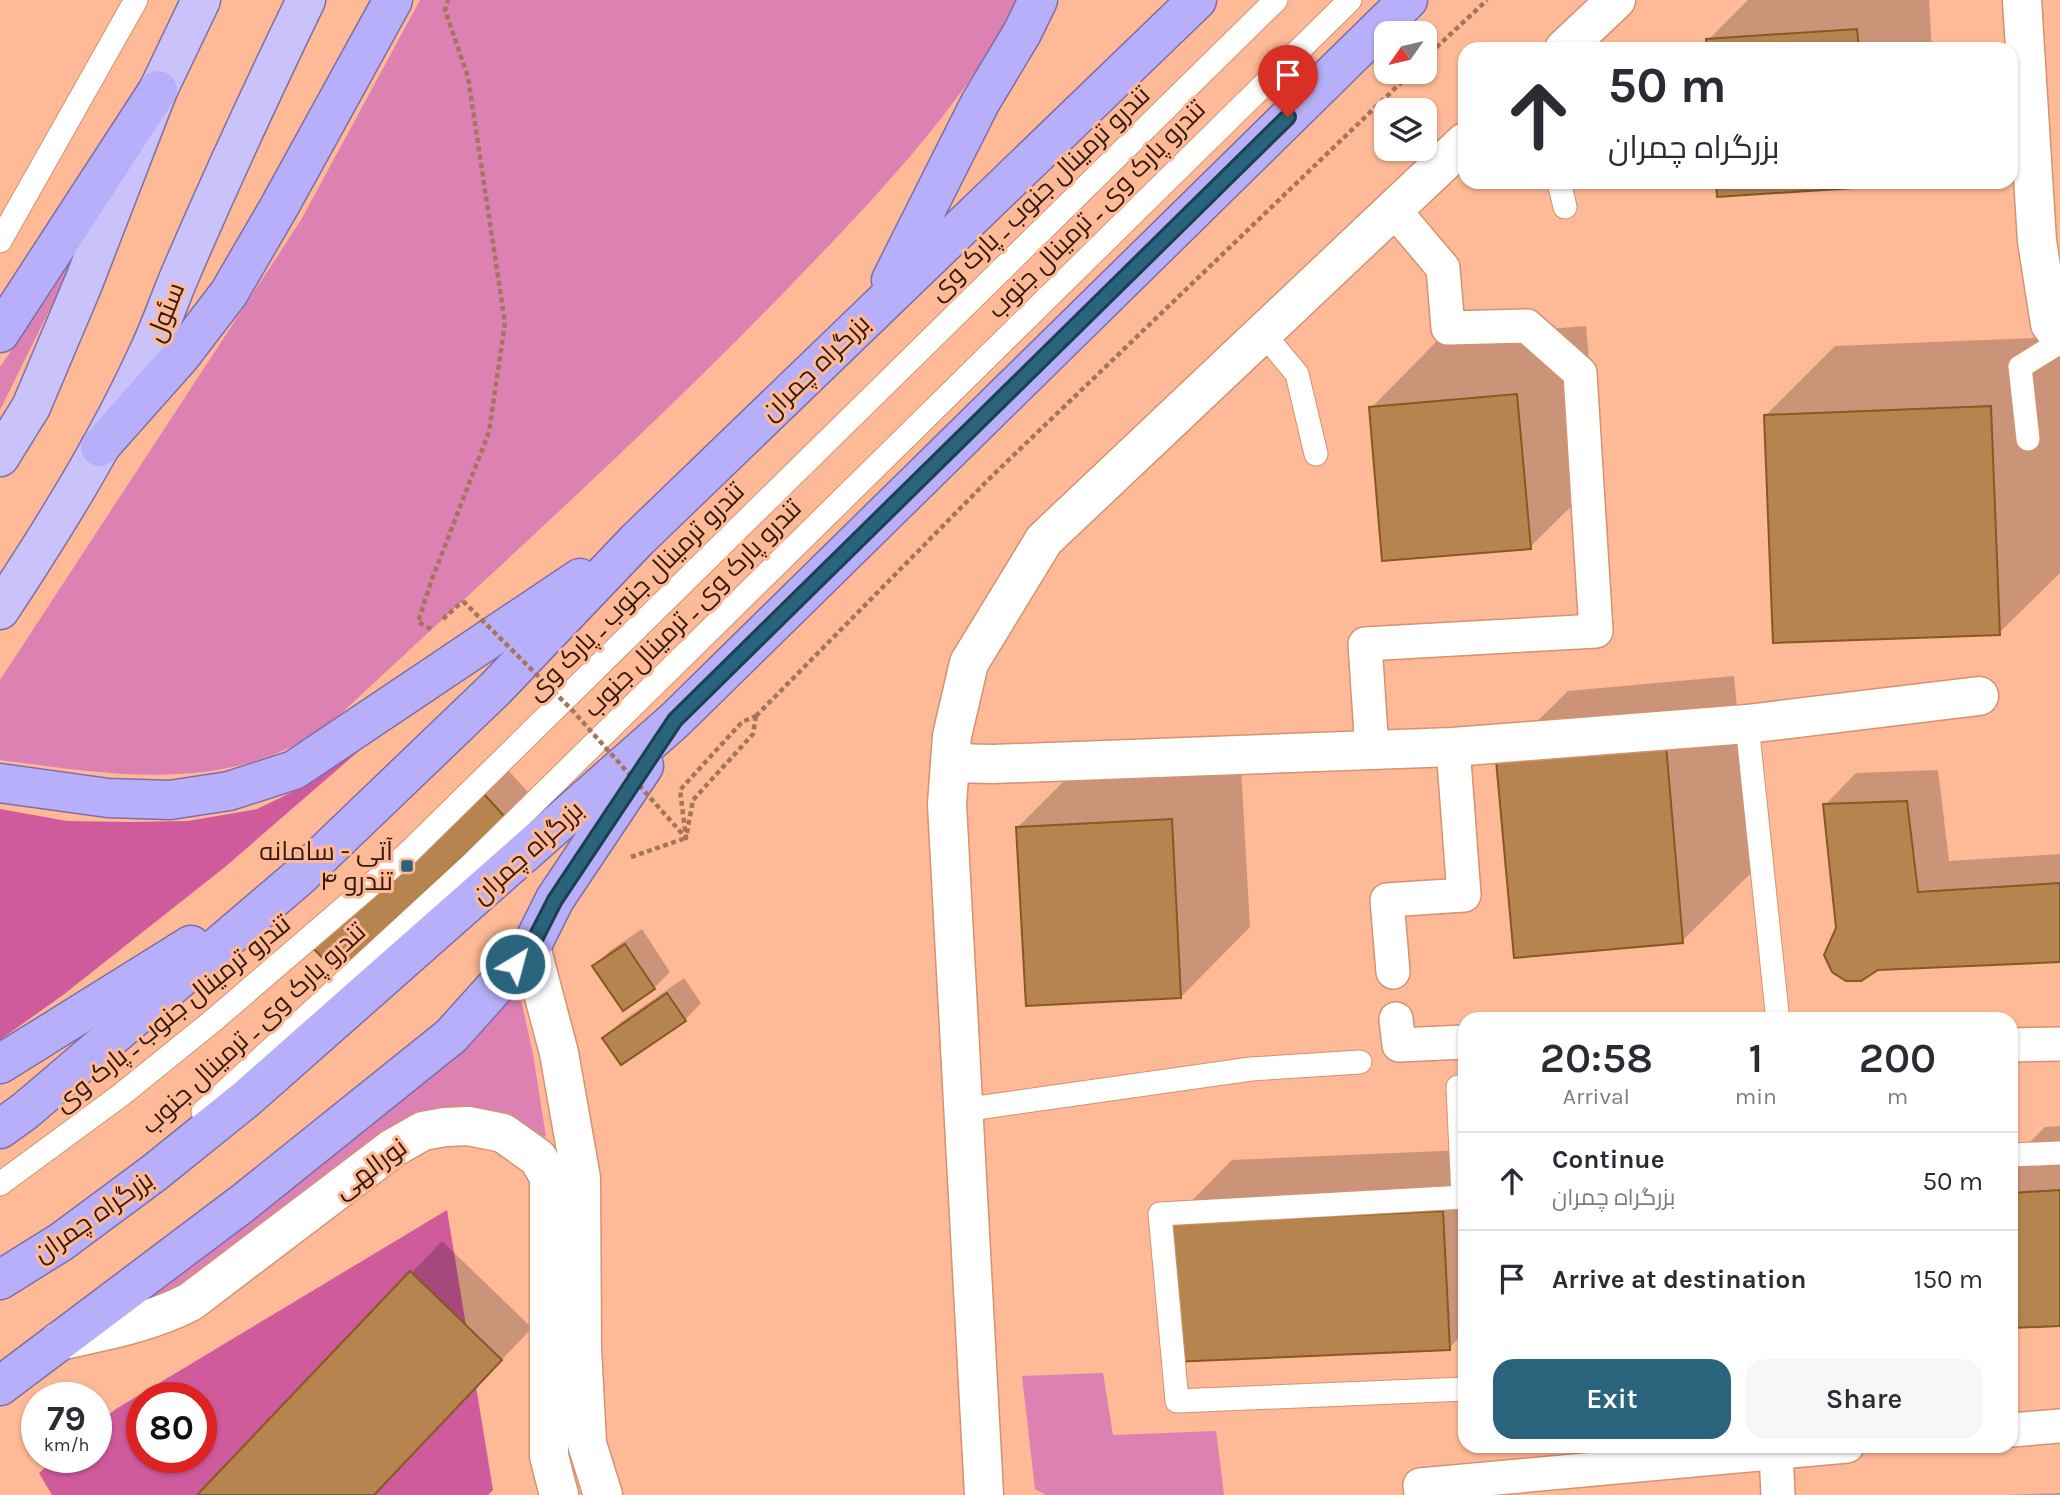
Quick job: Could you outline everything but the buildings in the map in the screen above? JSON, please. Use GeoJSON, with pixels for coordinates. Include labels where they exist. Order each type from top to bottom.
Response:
{"type":"FeatureCollection","features":[{"type":"Feature","properties":{"kind":"highway"},"geometry":{"type":"LineString","coordinates":[[100,447],[180,358],[229,293],[393,0]]}},
{"type":"Feature","properties":{"kind":"highway"},"geometry":{"type":"LineString","coordinates":[[877,307],[980,103],[1022,33],[1038,0]]}},
{"type":"Feature","properties":{"kind":"highway","name":"بزرگراه چمران"},"geometry":{"type":"LineString","coordinates":[[0,1129],[25,1111],[299,877],[495,689],[637,540],[1196,0]]}},
{"type":"Feature","properties":{"kind":"highway","name":"بزرگراه چمران"},"geometry":{"type":"LineString","coordinates":[[0,1280],[61,1242],[154,1173],[247,1098],[675,720],[1408,0]]}},
{"type":"Feature","properties":{"kind":"highway"},"geometry":{"type":"LineString","coordinates":[[0,332],[158,90]]}},
{"type":"Feature","properties":{"kind":"highway"},"geometry":{"type":"LineString","coordinates":[[0,783],[108,798],[170,800],[229,791],[294,770],[637,540]]}},
{"type":"Feature","properties":{"kind":"highway"},"geometry":{"type":"LineString","coordinates":[[0,1386],[243,1203],[451,1036],[531,947],[555,900],[675,720]]}},
{"type":"Feature","properties":{"kind":"highway"},"geometry":{"type":"LineString","coordinates":[[0,1064],[299,877]]}},
{"type":"Feature","properties":{"kind":"main road"},"geometry":{"type":"LineString","coordinates":[[0,457],[31,407],[83,284],[158,90],[201,0]]}},
{"type":"Feature","properties":{"kind":"main road","name":"سئول"},"geometry":{"type":"LineString","coordinates":[[0,610],[34,559],[100,447],[148,353],[206,216],[306,0]]}},
{"type":"Feature","properties":{"kind":"street"},"geometry":{"type":"LineString","coordinates":[[1571,42],[1616,0]]}},
{"type":"Feature","properties":{"kind":"street"},"geometry":{"type":"LineString","coordinates":[[2022,0],[2037,241],[2050,324],[2060,339]]}},
{"type":"Feature","properties":{"kind":"street"},"geometry":{"type":"LineString","coordinates":[[984,1495],[947,804],[952,736],[970,663],[1044,540],[1458,149]]}},
{"type":"Feature","properties":{"kind":"street"},"geometry":{"type":"LineString","coordinates":[[1372,750],[1365,644],[1596,632],[1580,373],[1527,326],[1448,328],[1443,268],[1394,210]]}},
{"type":"Feature","properties":{"kind":"street"},"geometry":{"type":"LineString","coordinates":[[950,763],[993,764],[1453,747],[1746,724],[1979,696]]}},
{"type":"Feature","properties":{"kind":"street"},"geometry":{"type":"LineString","coordinates":[[1393,972],[1387,900],[1464,895],[1453,747]]}},
{"type":"Feature","properties":{"kind":"street"},"geometry":{"type":"LineString","coordinates":[[531,947],[559,1053],[581,1178],[582,1348],[587,1444],[603,1495]]}},
{"type":"Feature","properties":{"kind":"street"},"geometry":{"type":"LineString","coordinates":[[1396,1019],[1399,1045],[1458,1042]]}},
{"type":"Feature","properties":{"kind":"street"},"geometry":{"type":"LineString","coordinates":[[2018,1045],[2060,1044]]}},
{"type":"Feature","properties":{"kind":"street","name":"نورالهی"},"geometry":{"type":"LineString","coordinates":[[60,1341],[126,1327],[168,1314],[190,1302],[393,1148],[423,1131],[445,1126],[468,1126],[503,1133],[538,1158],[549,1177],[549,1456],[559,1495]]}},
{"type":"Feature","properties":{"kind":"street"},"geometry":{"type":"LineString","coordinates":[[2018,1429],[2060,1426]]}},
{"type":"Feature","properties":{"kind":"street"},"geometry":{"type":"LineString","coordinates":[[1421,1495],[1420,1485],[1765,1453]]}},
{"type":"Feature","properties":{"kind":"street"},"geometry":{"type":"LineString","coordinates":[[1776,1453],[1778,1495]]}},
{"type":"Feature","properties":{"kind":"lane"},"geometry":{"type":"LineString","coordinates":[[0,241],[136,0]]}},
{"type":"Feature","properties":{"kind":"lane","name":"تندرو ترمینال جنوب ـ پارک وی"},"geometry":{"type":"LineString","coordinates":[[0,1184],[142,1078],[408,853],[1276,0]]}},
{"type":"Feature","properties":{"kind":"lane","name":"تندرو پارک وی ـ ترمینال جنوب"},"geometry":{"type":"LineString","coordinates":[[61,1242],[472,864],[1350,0]]}},
{"type":"Feature","properties":{"kind":"lane"},"geometry":{"type":"LineString","coordinates":[[1561,189],[1565,207]]}},
{"type":"Feature","properties":{"kind":"lane"},"geometry":{"type":"LineString","coordinates":[[1263,333],[1297,374],[1316,454]]}},
{"type":"Feature","properties":{"kind":"lane"},"geometry":{"type":"LineString","coordinates":[[2028,439],[2020,367],[2060,339]]}},
{"type":"Feature","properties":{"kind":"lane"},"geometry":{"type":"LineString","coordinates":[[1746,724],[1777,1012]]}},
{"type":"Feature","properties":{"kind":"lane"},"geometry":{"type":"LineString","coordinates":[[963,1110],[1251,1069],[1360,1062]]}},
{"type":"Feature","properties":{"kind":"lane"},"geometry":{"type":"LineString","coordinates":[[2018,1155],[2060,1153]]}},
{"type":"Feature","properties":{"kind":"lane"},"geometry":{"type":"LineString","coordinates":[[1458,1197],[1160,1214],[1177,1401],[1458,1389]]}},
{"type":"Feature","properties":{"kind":"path"},"geometry":{"type":"LineString","coordinates":[[448,0],[445,10],[468,77],[505,323],[489,432],[418,622],[430,630],[463,601],[573,711],[686,838]]}},
{"type":"Feature","properties":{"kind":"path"},"geometry":{"type":"LineString","coordinates":[[1437,47],[1486,0]]}},
{"type":"Feature","properties":{"kind":"path"},"geometry":{"type":"LineString","coordinates":[[686,838],[680,790],[742,722],[756,716],[992,476],[1400,84]]}},
{"type":"Feature","properties":{"kind":"path"},"geometry":{"type":"LineString","coordinates":[[686,838],[692,800],[753,734],[756,716]]}},
{"type":"Feature","properties":{"kind":"path"},"geometry":{"type":"LineString","coordinates":[[628,858],[686,838]]}},
{"type":"Feature","properties":{"kind":"shaded area"},"geometry":{"type":"Polygon","coordinates":[[[420,0],[1018,0],[997,39],[945,113],[885,185],[823,252],[623,451],[333,721],[282,751],[213,771],[142,775],[0,760],[0,680],[301,220],[420,0]]]}},
{"type":"Feature","properties":{"kind":"shaded area"},"geometry":{"type":"Polygon","coordinates":[[[98,212],[0,410],[0,367],[52,291],[98,212]]]}},
{"type":"Feature","properties":{"kind":"shaded area"},"geometry":{"type":"Polygon","coordinates":[[[375,737],[225,867],[63,995],[0,1040],[0,809],[67,821],[130,822],[188,821],[257,809],[307,785],[375,737]]]}},
{"type":"Feature","properties":{"kind":"shaded area"},"geometry":{"type":"Polygon","coordinates":[[[517,981],[533,1054],[546,1137],[495,1116],[472,1111],[222,1263],[132,1314],[154,1285],[517,981]]]}},
{"type":"Feature","properties":{"kind":"shaded area"},"geometry":{"type":"Polygon","coordinates":[[[447,1210],[493,1490],[488,1495],[52,1495],[39,1473],[112,1473],[112,1412],[126,1403],[126,1473],[217,1473],[217,1382],[161,1382],[447,1210]]]}},
{"type":"Feature","properties":{"kind":"shaded area"},"geometry":{"type":"Polygon","coordinates":[[[1103,1373],[1113,1435],[1216,1431],[1224,1495],[1046,1495],[1035,1489],[1022,1376],[1103,1373]]]}},
{"type":"Feature","properties":{"kind":"place","name":"آتی - سامانه ۴ تندرو"},"geometry":{"type":"Point","coordinates":[407,866]}},
{"type":"Feature","properties":{"kind":"route"},"geometry":{"type":"LineString","coordinates":[[515,964],[531,947],[555,900],[675,720],[1288,117]]}}]}
